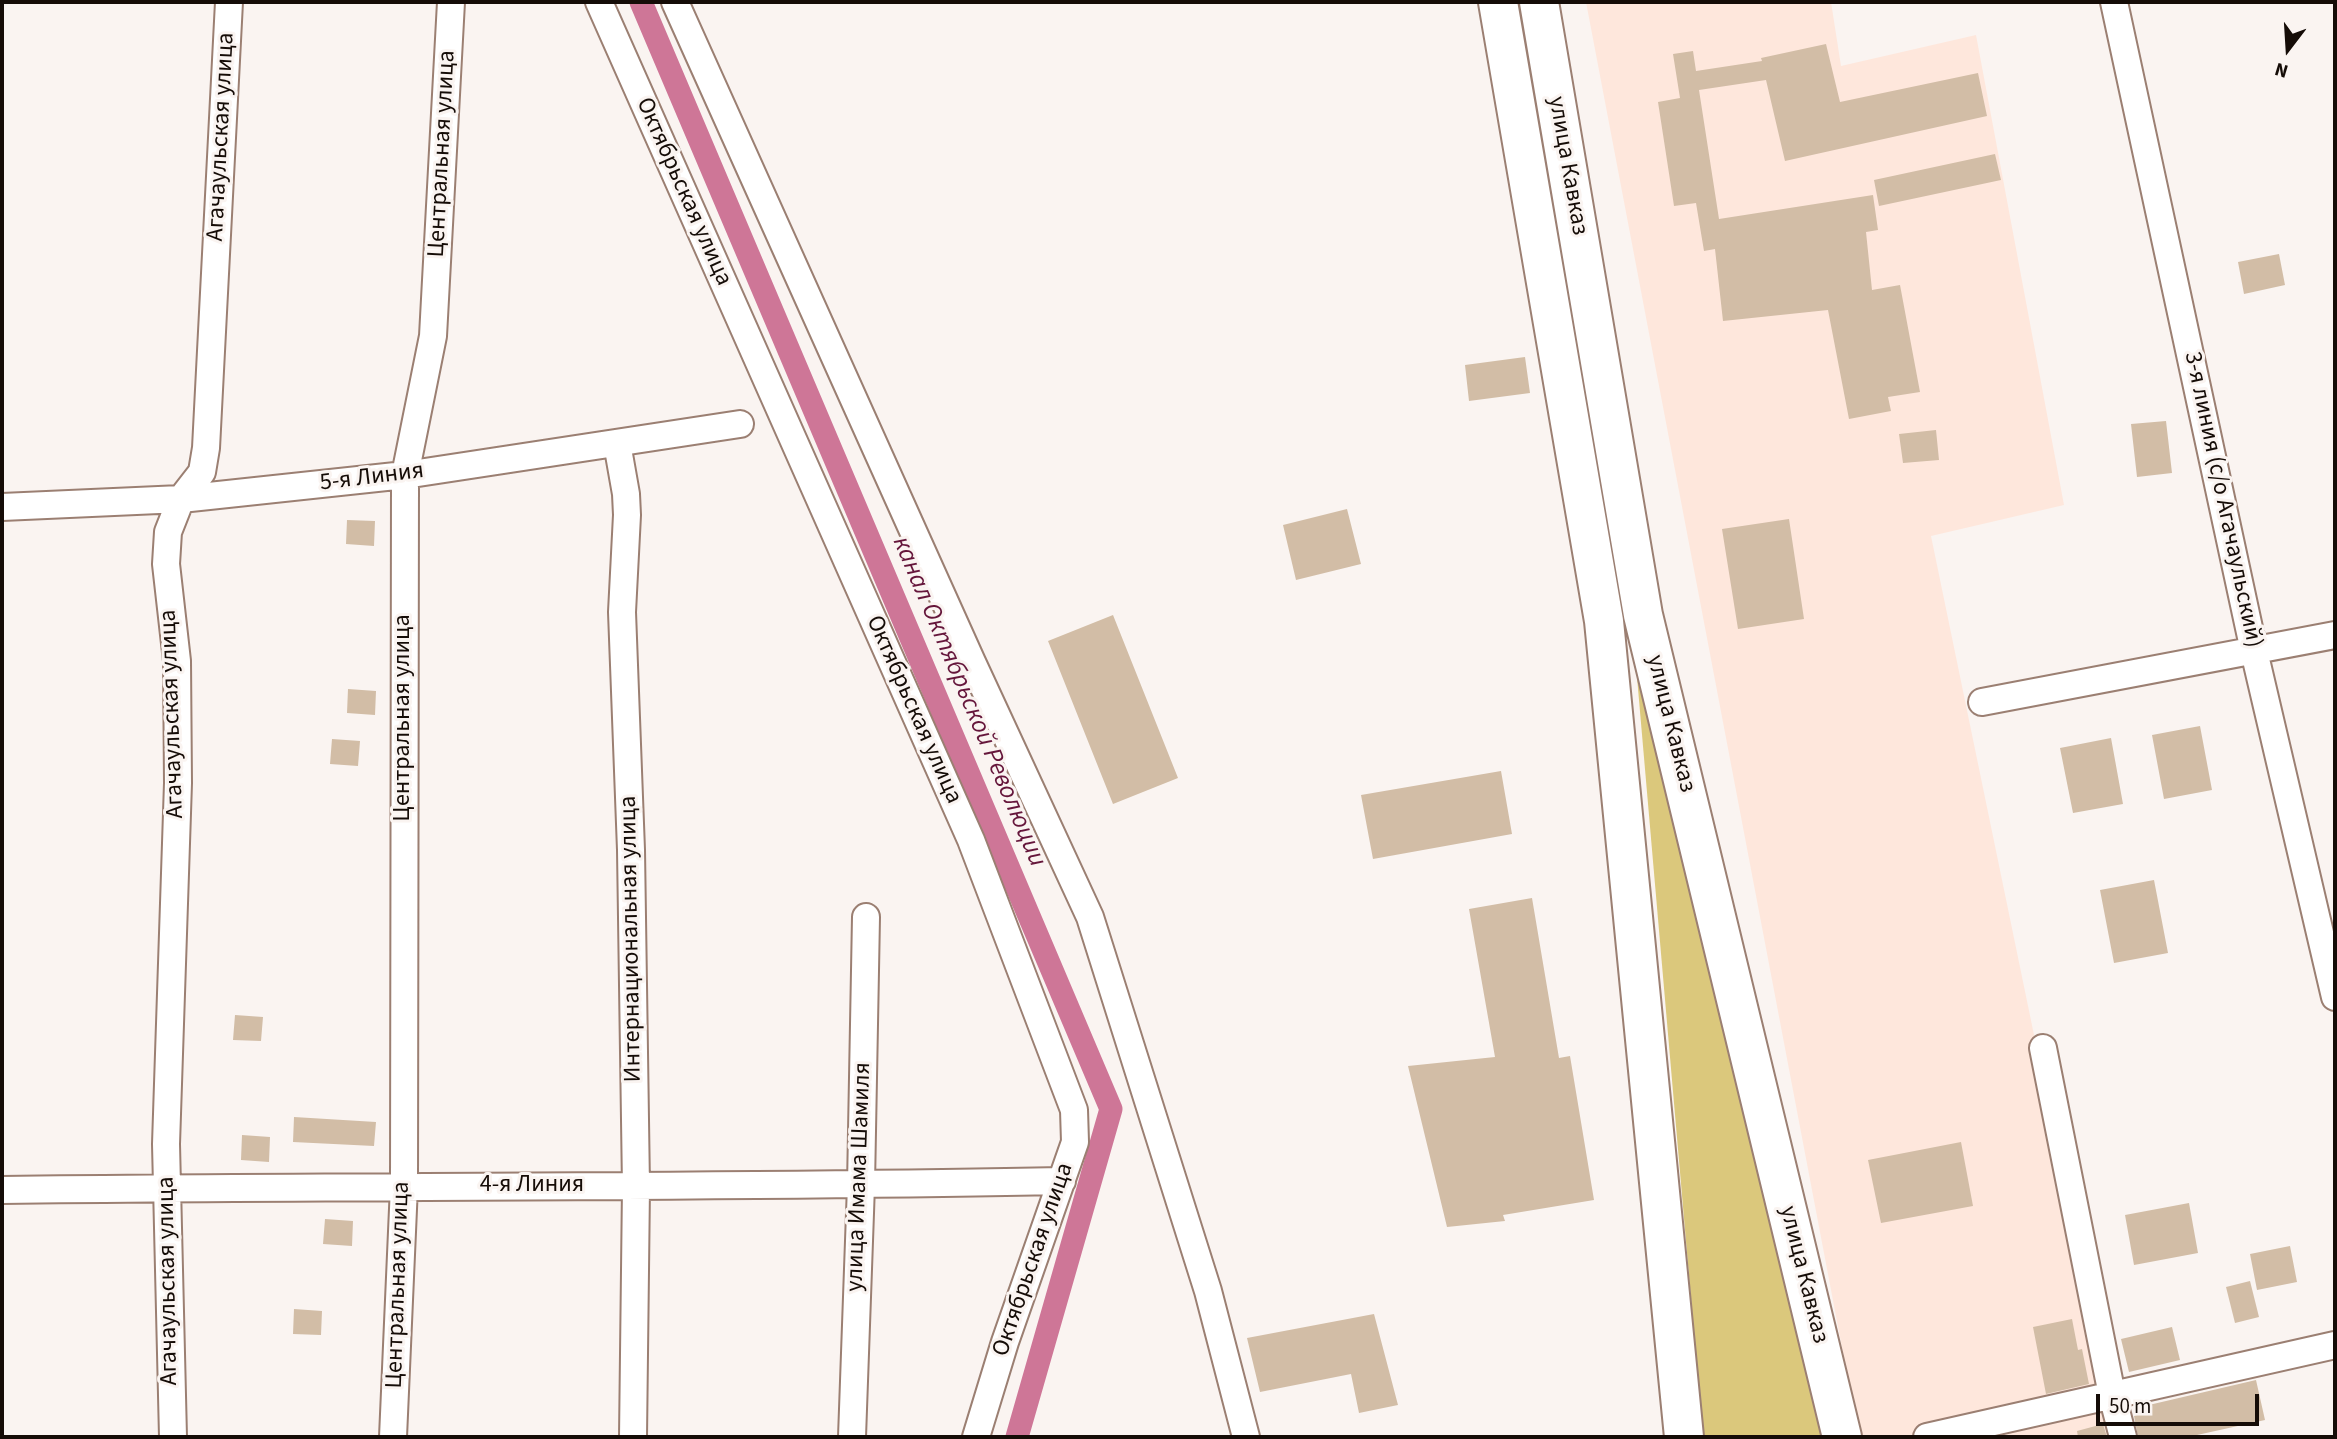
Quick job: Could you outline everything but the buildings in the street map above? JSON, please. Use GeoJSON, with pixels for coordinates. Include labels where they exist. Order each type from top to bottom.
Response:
{"type":"FeatureCollection","features":[{"type":"Feature","properties":{"kind":"highway","name":"улица Кавказ"},"geometry":{"type":"LineString","coordinates":[[1498,2],[1604,621],[1684,1437]]}},
{"type":"Feature","properties":{"kind":"highway","name":"улица Кавказ"},"geometry":{"type":"LineString","coordinates":[[1539,2],[1643,615],[1842,1437]]}},
{"type":"Feature","properties":{"kind":"street","name":"Агачаульская улица"},"geometry":{"type":"LineString","coordinates":[[173,1437],[166,1144],[178,783],[177,662],[166,564],[168,531],[181,499],[202,472],[206,448],[229,2]]}},
{"type":"Feature","properties":{"kind":"street","name":"Центральная улица"},"geometry":{"type":"LineString","coordinates":[[393,1437],[404,1186],[405,475],[433,336],[451,2]]}},
{"type":"Feature","properties":{"kind":"street","name":"Октябрьская улица"},"geometry":{"type":"LineString","coordinates":[[599,2],[971,841],[1074,1110],[1075,1142],[1005,1342],[976,1437]]}},
{"type":"Feature","properties":{"kind":"street"},"geometry":{"type":"LineString","coordinates":[[675,2],[972,662],[1090,917],[1208,1291],[1246,1437]]}},
{"type":"Feature","properties":{"kind":"street","name":"3-я линия (с/о Агачаульский)"},"geometry":{"type":"LineString","coordinates":[[2114,2],[2254,651],[2335,997]]}},
{"type":"Feature","properties":{"kind":"street","name":"5-я Линия"},"geometry":{"type":"LineString","coordinates":[[2,507],[181,499],[405,475],[740,424]]}},
{"type":"Feature","properties":{"kind":"street","name":"Интернациональная улица"},"geometry":{"type":"LineString","coordinates":[[617,443],[627,515],[622,612],[631,863],[636,1186],[633,1437]]}},
{"type":"Feature","properties":{"kind":"street"},"geometry":{"type":"LineString","coordinates":[[1982,702],[2335,635]]}},
{"type":"Feature","properties":{"kind":"street","name":"улица Имама Шамиля"},"geometry":{"type":"LineString","coordinates":[[852,1437],[861,1185],[866,918]]}},
{"type":"Feature","properties":{"kind":"street"},"geometry":{"type":"LineString","coordinates":[[2043,1048],[2112,1395],[2123,1437]]}},
{"type":"Feature","properties":{"kind":"street","name":"4-я Линия"},"geometry":{"type":"LineString","coordinates":[[2,1190],[861,1185],[1062,1181]]}},
{"type":"Feature","properties":{"kind":"street"},"geometry":{"type":"LineString","coordinates":[[1927,1437],[2335,1345]]}},
{"type":"Feature","properties":{"kind":"shaded area"},"geometry":{"type":"Polygon","coordinates":[[[1586,2],[1831,2],[1841,66],[1976,35],[2064,505],[1931,536],[2117,1437],[1859,1437],[1586,2]]]}},
{"type":"Feature","properties":{"kind":"shaded area"},"geometry":{"type":"Polygon","coordinates":[[[1637,677],[1825,1437],[1703,1437],[1637,677]]]}},
{"type":"Feature","properties":{"kind":"waterway","name":"канал Октябрьской Революции"},"geometry":{"type":"LineString","coordinates":[[641,2],[1111,1109],[1017,1437]]}}]}
